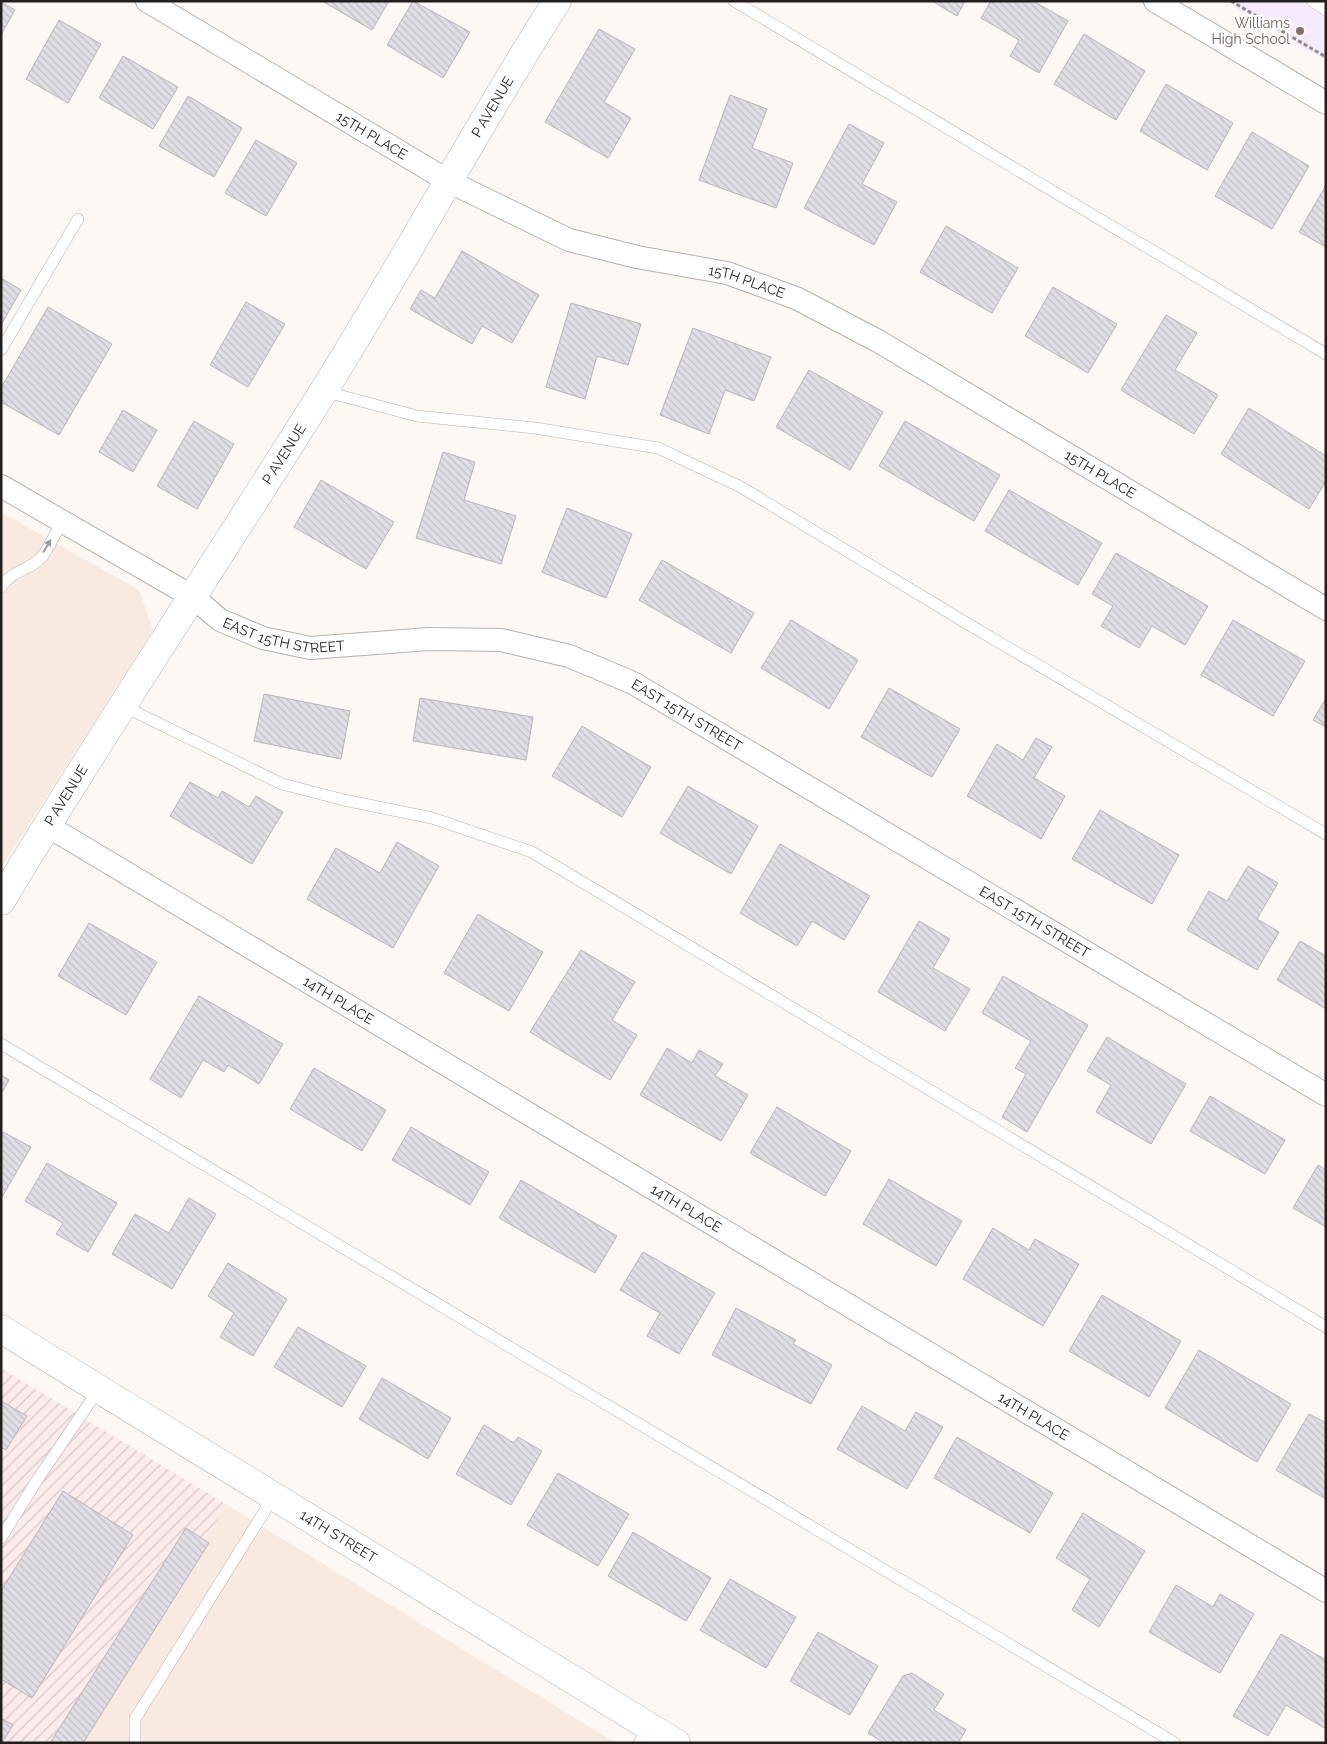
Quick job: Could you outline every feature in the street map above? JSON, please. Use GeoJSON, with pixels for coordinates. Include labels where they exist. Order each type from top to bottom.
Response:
{"type":"FeatureCollection","features":[{"type":"Feature","properties":{"kind":"street","name":"15TH PLACE"},"geometry":{"type":"LineString","coordinates":[[148,1],[450,182],[569,240],[637,257],[727,272],[796,298],[878,341],[1326,609]]}},
{"type":"Feature","properties":{"kind":"street","name":"P AVENUE"},"geometry":{"type":"LineString","coordinates":[[1,901],[46,826],[323,391],[450,182],[506,81],[557,1]]}},
{"type":"Feature","properties":{"kind":"street"},"geometry":{"type":"LineString","coordinates":[[1155,1],[1326,103]]}},
{"type":"Feature","properties":{"kind":"street","name":"EAST 15TH STREET"},"geometry":{"type":"LineString","coordinates":[[1,486],[193,597],[220,620],[263,638],[310,648],[429,639],[501,640],[569,656],[633,683],[1326,1095]]}},
{"type":"Feature","properties":{"kind":"street","name":"14TH PLACE"},"geometry":{"type":"LineString","coordinates":[[46,826],[1326,1591]]}},
{"type":"Feature","properties":{"kind":"street","name":"14TH STREET"},"geometry":{"type":"LineString","coordinates":[[1,1329],[274,1496],[644,1734],[676,1743]]}},
{"type":"Feature","properties":{"kind":"lane"},"geometry":{"type":"LineString","coordinates":[[734,1],[1326,354]]}},
{"type":"Feature","properties":{"kind":"lane"},"geometry":{"type":"LineString","coordinates":[[1312,1],[1326,10]]}},
{"type":"Feature","properties":{"kind":"lane"},"geometry":{"type":"LineString","coordinates":[[1,350],[78,219]]}},
{"type":"Feature","properties":{"kind":"lane"},"geometry":{"type":"LineString","coordinates":[[323,391],[417,416],[536,428],[658,448],[740,487],[972,627],[1326,834]]}},
{"type":"Feature","properties":{"kind":"lane"},"geometry":{"type":"LineString","coordinates":[[1,587],[8,578],[20,569],[39,560],[62,521]]}},
{"type":"Feature","properties":{"kind":"lane"},"geometry":{"type":"LineString","coordinates":[[123,706],[282,784],[344,800],[432,818],[532,852],[1326,1327]]}},
{"type":"Feature","properties":{"kind":"lane"},"geometry":{"type":"LineString","coordinates":[[1,1044],[1175,1743]]}},
{"type":"Feature","properties":{"kind":"lane"},"geometry":{"type":"LineString","coordinates":[[1,1538],[39,1477],[99,1389]]}},
{"type":"Feature","properties":{"kind":"lane"},"geometry":{"type":"LineString","coordinates":[[134,1743],[135,1719],[274,1496]]}},
{"type":"Feature","properties":{"kind":"path"},"geometry":{"type":"LineString","coordinates":[[1231,1],[1326,57]]}},
{"type":"Feature","properties":{"kind":"shaded area","name":"Williams High School"},"geometry":{"type":"Polygon","coordinates":[[[1224,1],[1326,1],[1326,61],[1224,1]]]}},
{"type":"Feature","properties":{"kind":"shaded area"},"geometry":{"type":"Polygon","coordinates":[[[1,512],[139,590],[153,630],[1,868],[1,512]]]}},
{"type":"Feature","properties":{"kind":"shaded area"},"geometry":{"type":"Polygon","coordinates":[[[1,1368],[227,1505],[76,1743],[1,1743],[1,1368]]]}},
{"type":"Feature","properties":{"kind":"shaded area"},"geometry":{"type":"Polygon","coordinates":[[[227,1505],[616,1743],[76,1743],[227,1505]]]}},
{"type":"Feature","properties":{"kind":"building"},"geometry":{"type":"Polygon","coordinates":[[[322,1],[389,1],[372,30],[322,1]]]}},
{"type":"Feature","properties":{"kind":"building"},"geometry":{"type":"Polygon","coordinates":[[[413,1],[470,32],[443,78],[387,45],[413,1]]]}},
{"type":"Feature","properties":{"kind":"building"},"geometry":{"type":"Polygon","coordinates":[[[932,1],[965,1],[957,16],[932,1]]]}},
{"type":"Feature","properties":{"kind":"building"},"geometry":{"type":"Polygon","coordinates":[[[991,1],[1033,1],[1068,21],[1039,73],[1010,56],[1019,40],[981,18],[991,1]]]}},
{"type":"Feature","properties":{"kind":"building"},"geometry":{"type":"Polygon","coordinates":[[[1,2],[15,10],[1,35],[1,2]]]}},
{"type":"Feature","properties":{"kind":"building"},"geometry":{"type":"Polygon","coordinates":[[[59,20],[101,44],[68,103],[26,79],[59,20]]]}},
{"type":"Feature","properties":{"kind":"building"},"geometry":{"type":"Polygon","coordinates":[[[599,29],[635,49],[604,102],[631,118],[608,158],[545,122],[599,29]]]}},
{"type":"Feature","properties":{"kind":"building"},"geometry":{"type":"Polygon","coordinates":[[[1084,34],[1145,71],[1116,120],[1054,84],[1084,34]]]}},
{"type":"Feature","properties":{"kind":"building"},"geometry":{"type":"Polygon","coordinates":[[[123,56],[178,87],[153,129],[99,98],[123,56]]]}},
{"type":"Feature","properties":{"kind":"building"},"geometry":{"type":"Polygon","coordinates":[[[1166,84],[1233,123],[1207,170],[1140,131],[1166,84]]]}},
{"type":"Feature","properties":{"kind":"building"},"geometry":{"type":"Polygon","coordinates":[[[730,95],[767,109],[752,148],[793,163],[776,208],[699,180],[730,95]]]}},
{"type":"Feature","properties":{"kind":"building"},"geometry":{"type":"Polygon","coordinates":[[[188,96],[242,128],[214,177],[159,146],[188,96]]]}},
{"type":"Feature","properties":{"kind":"building"},"geometry":{"type":"Polygon","coordinates":[[[849,124],[884,143],[862,184],[897,202],[874,245],[804,208],[849,124]]]}},
{"type":"Feature","properties":{"kind":"building"},"geometry":{"type":"Polygon","coordinates":[[[1252,132],[1309,166],[1272,229],[1215,196],[1252,132]]]}},
{"type":"Feature","properties":{"kind":"building"},"geometry":{"type":"Polygon","coordinates":[[[256,140],[297,163],[266,216],[225,193],[256,140]]]}},
{"type":"Feature","properties":{"kind":"building"},"geometry":{"type":"Polygon","coordinates":[[[1326,185],[1326,247],[1299,232],[1326,185]]]}},
{"type":"Feature","properties":{"kind":"building"},"geometry":{"type":"Polygon","coordinates":[[[946,226],[1018,268],[992,313],[920,272],[946,226]]]}},
{"type":"Feature","properties":{"kind":"building"},"geometry":{"type":"Polygon","coordinates":[[[462,251],[539,295],[512,343],[482,326],[472,344],[410,309],[421,290],[435,298],[462,251]]]}},
{"type":"Feature","properties":{"kind":"building"},"geometry":{"type":"Polygon","coordinates":[[[1,278],[21,290],[1,325],[1,278]]]}},
{"type":"Feature","properties":{"kind":"building"},"geometry":{"type":"Polygon","coordinates":[[[1053,287],[1117,324],[1088,373],[1025,336],[1053,287]]]}},
{"type":"Feature","properties":{"kind":"building"},"geometry":{"type":"Polygon","coordinates":[[[246,302],[285,324],[248,387],[210,365],[246,302]]]}},
{"type":"Feature","properties":{"kind":"building"},"geometry":{"type":"Polygon","coordinates":[[[571,303],[641,324],[628,365],[597,356],[585,399],[546,387],[571,303]]]}},
{"type":"Feature","properties":{"kind":"building"},"geometry":{"type":"Polygon","coordinates":[[[48,307],[112,344],[59,435],[1,402],[1,388],[48,307]]]}},
{"type":"Feature","properties":{"kind":"building"},"geometry":{"type":"Polygon","coordinates":[[[1166,315],[1197,333],[1175,370],[1218,395],[1194,434],[1121,390],[1166,315]]]}},
{"type":"Feature","properties":{"kind":"building"},"geometry":{"type":"Polygon","coordinates":[[[693,328],[771,357],[754,401],[725,390],[709,434],[660,415],[693,328]]]}},
{"type":"Feature","properties":{"kind":"building"},"geometry":{"type":"Polygon","coordinates":[[[809,370],[883,412],[850,470],[776,427],[809,370]]]}},
{"type":"Feature","properties":{"kind":"building"},"geometry":{"type":"Polygon","coordinates":[[[1249,408],[1326,456],[1326,481],[1309,509],[1221,454],[1249,408]]]}},
{"type":"Feature","properties":{"kind":"building"},"geometry":{"type":"Polygon","coordinates":[[[123,410],[157,430],[133,472],[99,452],[123,410]]]}},
{"type":"Feature","properties":{"kind":"building"},"geometry":{"type":"Polygon","coordinates":[[[194,421],[234,444],[197,509],[157,486],[194,421]]]}},
{"type":"Feature","properties":{"kind":"building"},"geometry":{"type":"Polygon","coordinates":[[[905,421],[1000,475],[974,521],[879,466],[905,421]]]}},
{"type":"Feature","properties":{"kind":"building"},"geometry":{"type":"Polygon","coordinates":[[[443,452],[475,462],[464,500],[516,516],[501,564],[416,538],[443,452]]]}},
{"type":"Feature","properties":{"kind":"building"},"geometry":{"type":"Polygon","coordinates":[[[321,480],[394,522],[366,569],[294,527],[321,480]]]}},
{"type":"Feature","properties":{"kind":"building"},"geometry":{"type":"Polygon","coordinates":[[[1009,490],[1102,543],[1078,585],[985,531],[1009,490]]]}},
{"type":"Feature","properties":{"kind":"building"},"geometry":{"type":"Polygon","coordinates":[[[567,508],[632,534],[606,598],[542,572],[567,508]]]}},
{"type":"Feature","properties":{"kind":"building"},"geometry":{"type":"Polygon","coordinates":[[[1116,553],[1208,606],[1185,645],[1152,626],[1139,648],[1101,626],[1113,606],[1092,594],[1116,553]]]}},
{"type":"Feature","properties":{"kind":"building"},"geometry":{"type":"Polygon","coordinates":[[[662,560],[754,613],[731,653],[639,600],[662,560]]]}},
{"type":"Feature","properties":{"kind":"building"},"geometry":{"type":"Polygon","coordinates":[[[791,620],[858,660],[829,709],[761,668],[791,620]]]}},
{"type":"Feature","properties":{"kind":"building"},"geometry":{"type":"Polygon","coordinates":[[[1233,620],[1305,661],[1273,716],[1201,675],[1233,620]]]}},
{"type":"Feature","properties":{"kind":"building"},"geometry":{"type":"Polygon","coordinates":[[[889,688],[960,729],[932,777],[861,737],[889,688]]]}},
{"type":"Feature","properties":{"kind":"building"},"geometry":{"type":"Polygon","coordinates":[[[264,694],[350,711],[341,759],[254,741],[264,694]]]}},
{"type":"Feature","properties":{"kind":"building"},"geometry":{"type":"Polygon","coordinates":[[[420,698],[533,717],[526,760],[413,741],[420,698]]]}},
{"type":"Feature","properties":{"kind":"building"},"geometry":{"type":"Polygon","coordinates":[[[1326,698],[1326,727],[1313,720],[1326,698]]]}},
{"type":"Feature","properties":{"kind":"building"},"geometry":{"type":"Polygon","coordinates":[[[582,726],[651,767],[622,817],[552,776],[582,726]]]}},
{"type":"Feature","properties":{"kind":"building"},"geometry":{"type":"Polygon","coordinates":[[[1036,738],[1052,747],[1034,778],[1065,796],[1041,839],[967,796],[997,744],[1023,760],[1036,738]]]}},
{"type":"Feature","properties":{"kind":"building"},"geometry":{"type":"Polygon","coordinates":[[[190,782],[218,798],[222,791],[249,807],[256,796],[283,812],[252,864],[170,816],[190,782]]]}},
{"type":"Feature","properties":{"kind":"building"},"geometry":{"type":"Polygon","coordinates":[[[688,786],[758,826],[731,874],[660,833],[688,786]]]}},
{"type":"Feature","properties":{"kind":"building"},"geometry":{"type":"Polygon","coordinates":[[[1100,810],[1179,855],[1152,904],[1072,859],[1100,810]]]}},
{"type":"Feature","properties":{"kind":"building"},"geometry":{"type":"Polygon","coordinates":[[[397,842],[439,866],[393,948],[307,899],[336,848],[380,873],[397,842]]]}},
{"type":"Feature","properties":{"kind":"building"},"geometry":{"type":"Polygon","coordinates":[[[780,844],[870,896],[844,940],[812,921],[797,946],[740,913],[780,844]]]}},
{"type":"Feature","properties":{"kind":"building"},"geometry":{"type":"Polygon","coordinates":[[[1248,866],[1278,883],[1257,919],[1279,932],[1257,970],[1187,930],[1209,891],[1227,901],[1248,866]]]}},
{"type":"Feature","properties":{"kind":"building"},"geometry":{"type":"Polygon","coordinates":[[[478,914],[543,952],[509,1011],[444,973],[478,914]]]}},
{"type":"Feature","properties":{"kind":"building"},"geometry":{"type":"Polygon","coordinates":[[[919,921],[950,939],[933,968],[970,989],[945,1031],[878,992],[919,921]]]}},
{"type":"Feature","properties":{"kind":"building"},"geometry":{"type":"Polygon","coordinates":[[[89,923],[157,962],[126,1015],[58,976],[89,923]]]}},
{"type":"Feature","properties":{"kind":"building"},"geometry":{"type":"Polygon","coordinates":[[[1300,941],[1326,956],[1326,1009],[1277,980],[1300,941]]]}},
{"type":"Feature","properties":{"kind":"building"},"geometry":{"type":"Polygon","coordinates":[[[581,950],[635,982],[612,1020],[637,1035],[610,1080],[530,1032],[581,950]]]}},
{"type":"Feature","properties":{"kind":"building"},"geometry":{"type":"Polygon","coordinates":[[[1003,976],[1088,1025],[1027,1132],[1002,1117],[1026,1074],[1015,1068],[1031,1041],[982,1013],[1003,976]]]}},
{"type":"Feature","properties":{"kind":"building"},"geometry":{"type":"Polygon","coordinates":[[[199,996],[283,1044],[259,1084],[228,1065],[224,1072],[203,1060],[181,1098],[150,1079],[199,996]]]}},
{"type":"Feature","properties":{"kind":"building"},"geometry":{"type":"Polygon","coordinates":[[[1107,1037],[1186,1084],[1151,1144],[1096,1112],[1111,1085],[1087,1071],[1107,1037]]]}},
{"type":"Feature","properties":{"kind":"building"},"geometry":{"type":"Polygon","coordinates":[[[667,1048],[692,1063],[699,1050],[723,1064],[715,1076],[748,1095],[721,1141],[640,1095],[667,1048]]]}},
{"type":"Feature","properties":{"kind":"building"},"geometry":{"type":"Polygon","coordinates":[[[314,1068],[386,1110],[362,1151],[290,1109],[314,1068]]]}},
{"type":"Feature","properties":{"kind":"building"},"geometry":{"type":"Polygon","coordinates":[[[1,1075],[9,1080],[1,1094],[1,1075]]]}},
{"type":"Feature","properties":{"kind":"building"},"geometry":{"type":"Polygon","coordinates":[[[1210,1096],[1285,1140],[1265,1174],[1190,1131],[1210,1096]]]}},
{"type":"Feature","properties":{"kind":"building"},"geometry":{"type":"Polygon","coordinates":[[[777,1107],[851,1151],[825,1196],[750,1153],[777,1107]]]}},
{"type":"Feature","properties":{"kind":"building"},"geometry":{"type":"Polygon","coordinates":[[[411,1127],[489,1172],[470,1205],[392,1160],[411,1127]]]}},
{"type":"Feature","properties":{"kind":"building"},"geometry":{"type":"Polygon","coordinates":[[[1,1131],[31,1147],[2,1197],[1,1196],[1,1131]]]}},
{"type":"Feature","properties":{"kind":"building"},"geometry":{"type":"Polygon","coordinates":[[[47,1163],[117,1203],[88,1252],[56,1234],[63,1223],[25,1201],[47,1163]]]}},
{"type":"Feature","properties":{"kind":"building"},"geometry":{"type":"Polygon","coordinates":[[[1318,1165],[1326,1170],[1326,1227],[1293,1208],[1318,1165]]]}},
{"type":"Feature","properties":{"kind":"building"},"geometry":{"type":"Polygon","coordinates":[[[889,1179],[962,1221],[936,1266],[863,1224],[889,1179]]]}},
{"type":"Feature","properties":{"kind":"building"},"geometry":{"type":"Polygon","coordinates":[[[521,1180],[617,1236],[595,1273],[499,1218],[521,1180]]]}},
{"type":"Feature","properties":{"kind":"building"},"geometry":{"type":"Polygon","coordinates":[[[189,1198],[216,1214],[172,1289],[112,1254],[135,1214],[169,1233],[189,1198]]]}},
{"type":"Feature","properties":{"kind":"building"},"geometry":{"type":"Polygon","coordinates":[[[993,1228],[1029,1250],[1035,1239],[1079,1264],[1043,1326],[963,1279],[993,1228]]]}},
{"type":"Feature","properties":{"kind":"building"},"geometry":{"type":"Polygon","coordinates":[[[643,1252],[715,1293],[679,1354],[647,1336],[660,1313],[620,1290],[643,1252]]]}},
{"type":"Feature","properties":{"kind":"building"},"geometry":{"type":"Polygon","coordinates":[[[228,1263],[287,1299],[253,1356],[220,1337],[234,1313],[208,1296],[228,1263]]]}},
{"type":"Feature","properties":{"kind":"building"},"geometry":{"type":"Polygon","coordinates":[[[1102,1295],[1181,1341],[1149,1397],[1069,1351],[1102,1295]]]}},
{"type":"Feature","properties":{"kind":"building"},"geometry":{"type":"Polygon","coordinates":[[[736,1308],[796,1340],[793,1344],[832,1365],[811,1404],[712,1355],[736,1308]]]}},
{"type":"Feature","properties":{"kind":"building"},"geometry":{"type":"Polygon","coordinates":[[[298,1327],[366,1366],[342,1407],[274,1367],[298,1327]]]}},
{"type":"Feature","properties":{"kind":"building"},"geometry":{"type":"Polygon","coordinates":[[[1199,1350],[1291,1404],[1257,1462],[1165,1408],[1199,1350]]]}},
{"type":"Feature","properties":{"kind":"building"},"geometry":{"type":"Polygon","coordinates":[[[382,1378],[451,1418],[428,1459],[359,1419],[382,1378]]]}},
{"type":"Feature","properties":{"kind":"building"},"geometry":{"type":"Polygon","coordinates":[[[1,1401],[27,1416],[6,1450],[1,1447],[1,1401]]]}},
{"type":"Feature","properties":{"kind":"building"},"geometry":{"type":"Polygon","coordinates":[[[862,1406],[905,1431],[916,1412],[943,1427],[907,1489],[837,1449],[862,1406]]]}},
{"type":"Feature","properties":{"kind":"building"},"geometry":{"type":"Polygon","coordinates":[[[1309,1414],[1326,1423],[1326,1499],[1276,1470],[1309,1414]]]}},
{"type":"Feature","properties":{"kind":"building"},"geometry":{"type":"Polygon","coordinates":[[[484,1425],[514,1443],[518,1437],[542,1451],[511,1505],[456,1474],[484,1425]]]}},
{"type":"Feature","properties":{"kind":"building"},"geometry":{"type":"Polygon","coordinates":[[[957,1437],[1053,1493],[1030,1533],[934,1478],[957,1437]]]}},
{"type":"Feature","properties":{"kind":"building"},"geometry":{"type":"Polygon","coordinates":[[[558,1473],[629,1514],[598,1566],[527,1525],[558,1473]]]}},
{"type":"Feature","properties":{"kind":"building"},"geometry":{"type":"Polygon","coordinates":[[[63,1491],[133,1535],[32,1698],[1,1679],[1,1591],[63,1491]]]}},
{"type":"Feature","properties":{"kind":"building"},"geometry":{"type":"Polygon","coordinates":[[[1083,1513],[1145,1551],[1099,1627],[1072,1610],[1090,1579],[1056,1558],[1083,1513]]]}},
{"type":"Feature","properties":{"kind":"building"},"geometry":{"type":"Polygon","coordinates":[[[186,1528],[209,1543],[83,1743],[50,1743],[186,1528]]]}},
{"type":"Feature","properties":{"kind":"building"},"geometry":{"type":"Polygon","coordinates":[[[633,1532],[711,1578],[686,1621],[608,1576],[633,1532]]]}},
{"type":"Feature","properties":{"kind":"building"},"geometry":{"type":"Polygon","coordinates":[[[730,1579],[796,1617],[766,1668],[700,1630],[730,1579]]]}},
{"type":"Feature","properties":{"kind":"building"},"geometry":{"type":"Polygon","coordinates":[[[1176,1585],[1213,1607],[1220,1594],[1254,1614],[1220,1673],[1149,1632],[1176,1585]]]}},
{"type":"Feature","properties":{"kind":"building"},"geometry":{"type":"Polygon","coordinates":[[[818,1632],[878,1666],[850,1715],[790,1681],[818,1632]]]}},
{"type":"Feature","properties":{"kind":"building"},"geometry":{"type":"Polygon","coordinates":[[[1281,1634],[1326,1660],[1326,1729],[1286,1705],[1268,1736],[1233,1716],[1281,1634]]]}},
{"type":"Feature","properties":{"kind":"building"},"geometry":{"type":"Polygon","coordinates":[[[912,1673],[944,1694],[934,1710],[966,1730],[958,1743],[884,1743],[868,1733],[903,1676],[912,1673]]]}},
{"type":"Feature","properties":{"kind":"building"},"geometry":{"type":"Polygon","coordinates":[[[1,1718],[13,1725],[2,1743],[1,1743],[1,1718]]]}},
{"type":"Feature","properties":{"kind":"place","name":"Williams High School"},"geometry":{"type":"Point","coordinates":[1300,31]}}]}
